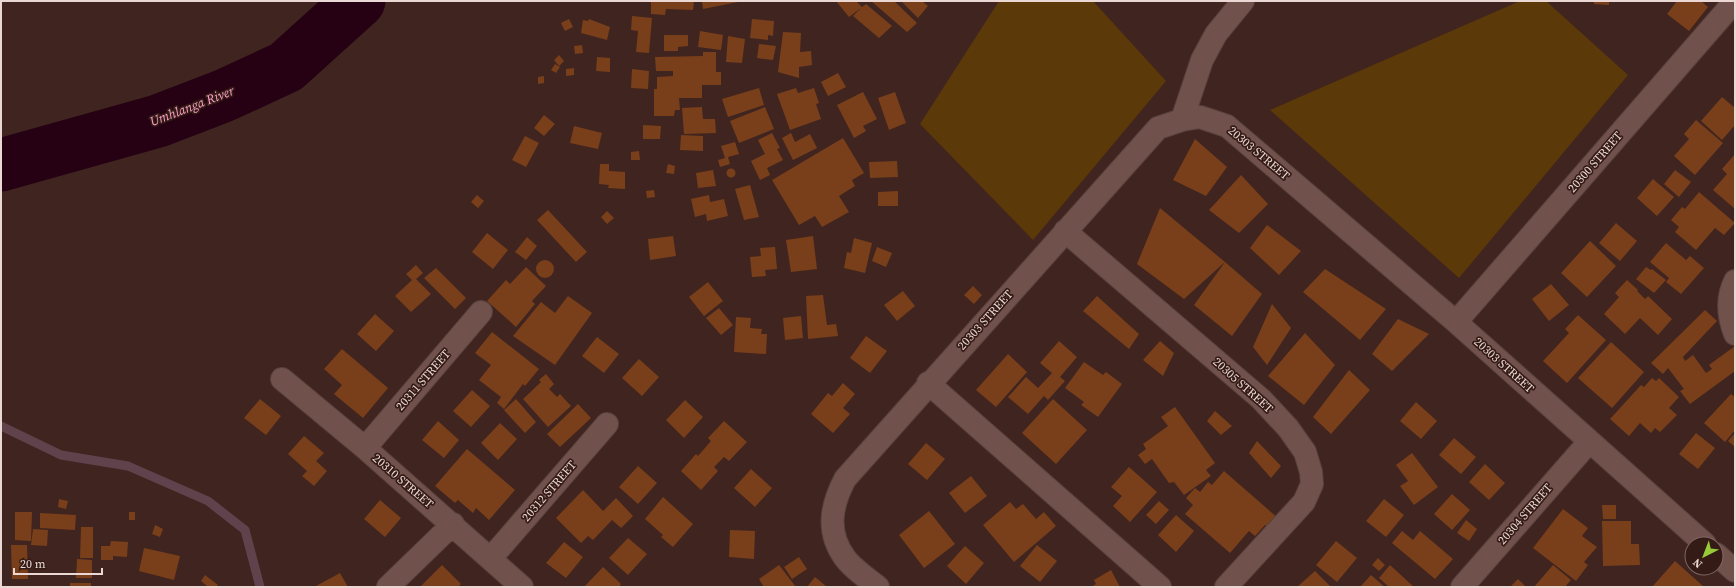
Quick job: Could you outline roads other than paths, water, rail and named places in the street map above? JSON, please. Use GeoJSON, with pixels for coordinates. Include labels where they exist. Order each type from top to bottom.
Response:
{"type":"FeatureCollection","features":[{"type":"Feature","properties":{"kind":"street"},"geometry":{"type":"LineString","coordinates":[[1182,120],[1202,60],[1216,34],[1243,1]]}},
{"type":"Feature","properties":{"kind":"street","name":"20300 STREET"},"geometry":{"type":"LineString","coordinates":[[1456,322],[1735,1]]}},
{"type":"Feature","properties":{"kind":"street","name":"20303 STREET"},"geometry":{"type":"LineString","coordinates":[[878,587],[845,559],[834,537],[832,518],[835,497],[844,479],[928,383],[1158,128],[1182,120],[1200,117],[1227,126],[1456,322],[1696,536]]}},
{"type":"Feature","properties":{"kind":"street","name":"20305 STREET"},"geometry":{"type":"LineString","coordinates":[[1065,231],[1261,399],[1305,452],[1311,472],[1312,484],[1304,502],[1226,587]]}},
{"type":"Feature","properties":{"kind":"street"},"geometry":{"type":"LineString","coordinates":[[1735,281],[1730,295],[1728,308],[1735,334]]}},
{"type":"Feature","properties":{"kind":"street","name":"20311 STREET"},"geometry":{"type":"LineString","coordinates":[[365,448],[481,312]]}},
{"type":"Feature","properties":{"kind":"street","name":"20310 STREET"},"geometry":{"type":"LineString","coordinates":[[282,379],[365,448],[522,587]]}},
{"type":"Feature","properties":{"kind":"street"},"geometry":{"type":"LineString","coordinates":[[928,383],[1160,587]]}},
{"type":"Feature","properties":{"kind":"street","name":"20312 STREET"},"geometry":{"type":"LineString","coordinates":[[491,558],[608,424]]}},
{"type":"Feature","properties":{"kind":"street","name":"20304 STREET"},"geometry":{"type":"LineString","coordinates":[[1462,587],[1589,442]]}},
{"type":"Feature","properties":{"kind":"street"},"geometry":{"type":"LineString","coordinates":[[388,587],[452,524]]}},
{"type":"Feature","properties":{"kind":"street"},"geometry":{"type":"LineString","coordinates":[[1724,561],[1735,571]]}},
{"type":"Feature","properties":{"kind":"waterway","name":"Umhlanga River"},"geometry":{"type":"LineString","coordinates":[[1,165],[158,121],[223,96],[286,67],[359,1]]}},
{"type":"Feature","properties":{"kind":"waterway"},"geometry":{"type":"LineString","coordinates":[[1,426],[61,455],[128,466],[208,501],[245,530],[260,587]]}}]}
